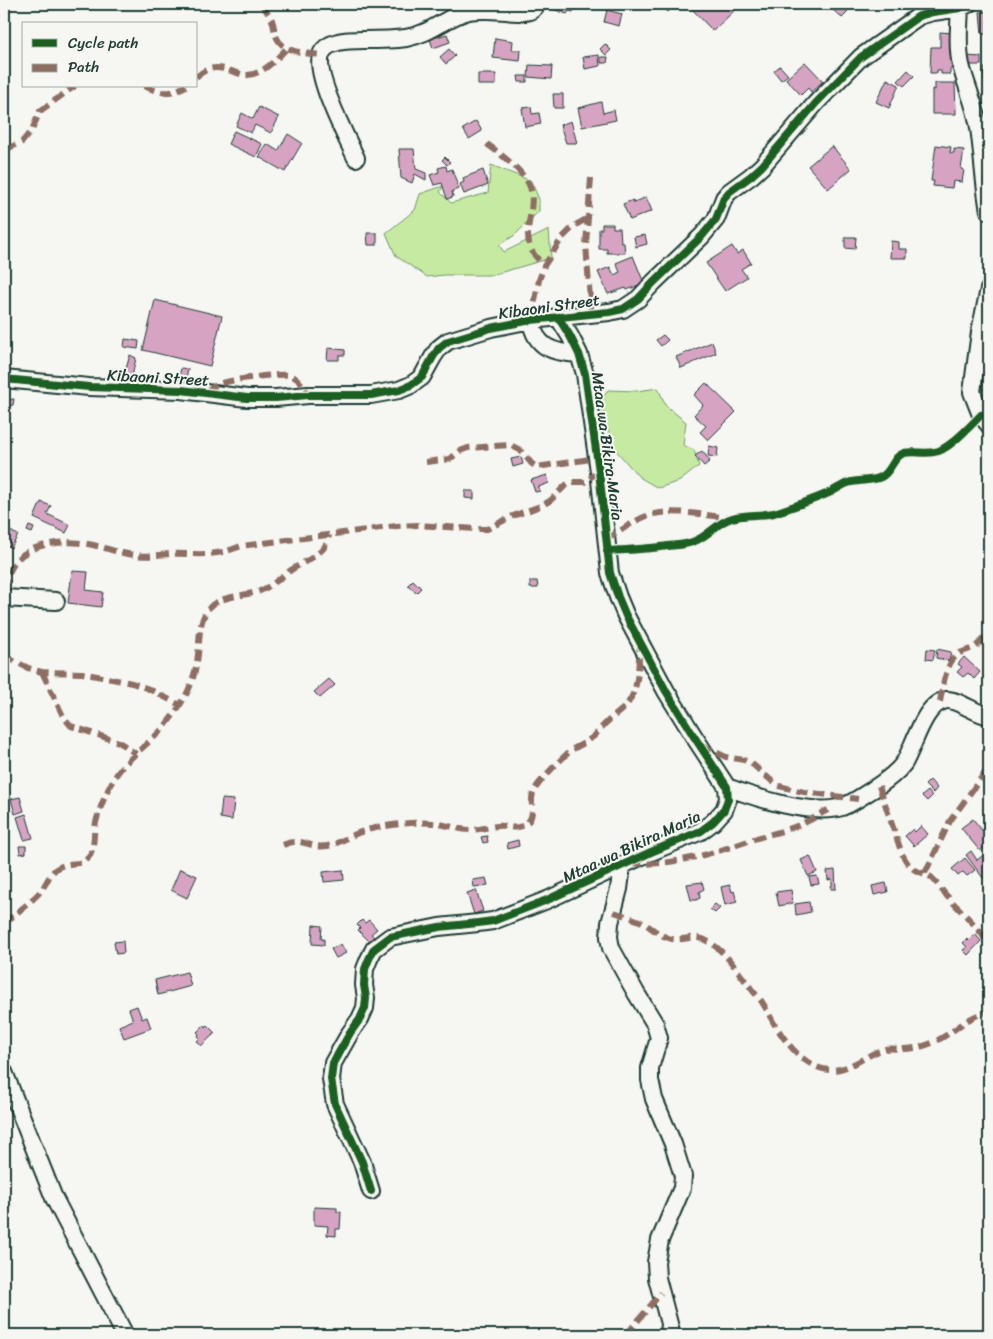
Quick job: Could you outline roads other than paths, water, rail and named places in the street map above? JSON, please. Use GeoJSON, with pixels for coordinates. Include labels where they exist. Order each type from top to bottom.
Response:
{"type":"FeatureCollection","features":[{"type":"Feature","properties":{"kind":"street"},"geometry":{"type":"LineString","coordinates":[[356,158],[338,119],[320,68],[320,55],[325,48],[338,42],[350,40],[408,38],[425,33],[467,11],[502,10],[525,12],[533,10],[537,4]]}},
{"type":"Feature","properties":{"kind":"street"},"geometry":{"type":"LineString","coordinates":[[964,6],[959,30],[961,64],[979,127],[987,173],[989,211]]}},
{"type":"Feature","properties":{"kind":"street","name":"Kibaoni Street"},"geometry":{"type":"LineString","coordinates":[[4,379],[89,388],[180,390],[248,398],[308,395],[371,395],[399,390],[411,385],[422,377],[439,348],[448,341],[491,328],[531,320],[623,309],[638,299],[702,236],[716,219],[724,198],[729,192],[762,166],[816,103],[861,57],[919,16],[964,6]]}},
{"type":"Feature","properties":{"kind":"street"},"geometry":{"type":"LineString","coordinates":[[989,290],[980,332],[972,392],[981,415],[989,425]]}},
{"type":"Feature","properties":{"kind":"street","name":"Mtaa wa Bikira Maria"},"geometry":{"type":"LineString","coordinates":[[371,1191],[362,1162],[335,1104],[331,1079],[333,1063],[365,1008],[365,969],[374,949],[390,937],[421,930],[493,921],[547,900],[701,831],[724,810],[728,799],[727,787],[666,691],[626,616],[618,597],[610,573],[599,471],[585,374],[579,354],[558,317]]}},
{"type":"Feature","properties":{"kind":"street"},"geometry":{"type":"LineString","coordinates":[[531,320],[532,328],[541,343],[556,352],[579,354]]}},
{"type":"Feature","properties":{"kind":"street"},"geometry":{"type":"LineString","coordinates":[[4,598],[56,601]]}},
{"type":"Feature","properties":{"kind":"street"},"geometry":{"type":"LineString","coordinates":[[727,787],[750,796],[802,808],[828,810],[858,799],[879,786],[903,764],[921,724],[940,702],[948,699],[959,702],[972,710],[989,716]]}},
{"type":"Feature","properties":{"kind":"street"},"geometry":{"type":"LineString","coordinates":[[622,866],[619,890],[610,923],[609,937],[611,948],[655,1024],[659,1038],[650,1068],[650,1080],[654,1099],[683,1176],[682,1188],[660,1240],[656,1262],[657,1278],[672,1335]]}},
{"type":"Feature","properties":{"kind":"street"},"geometry":{"type":"LineString","coordinates":[[4,1072],[54,1198],[125,1335]]}}]}
